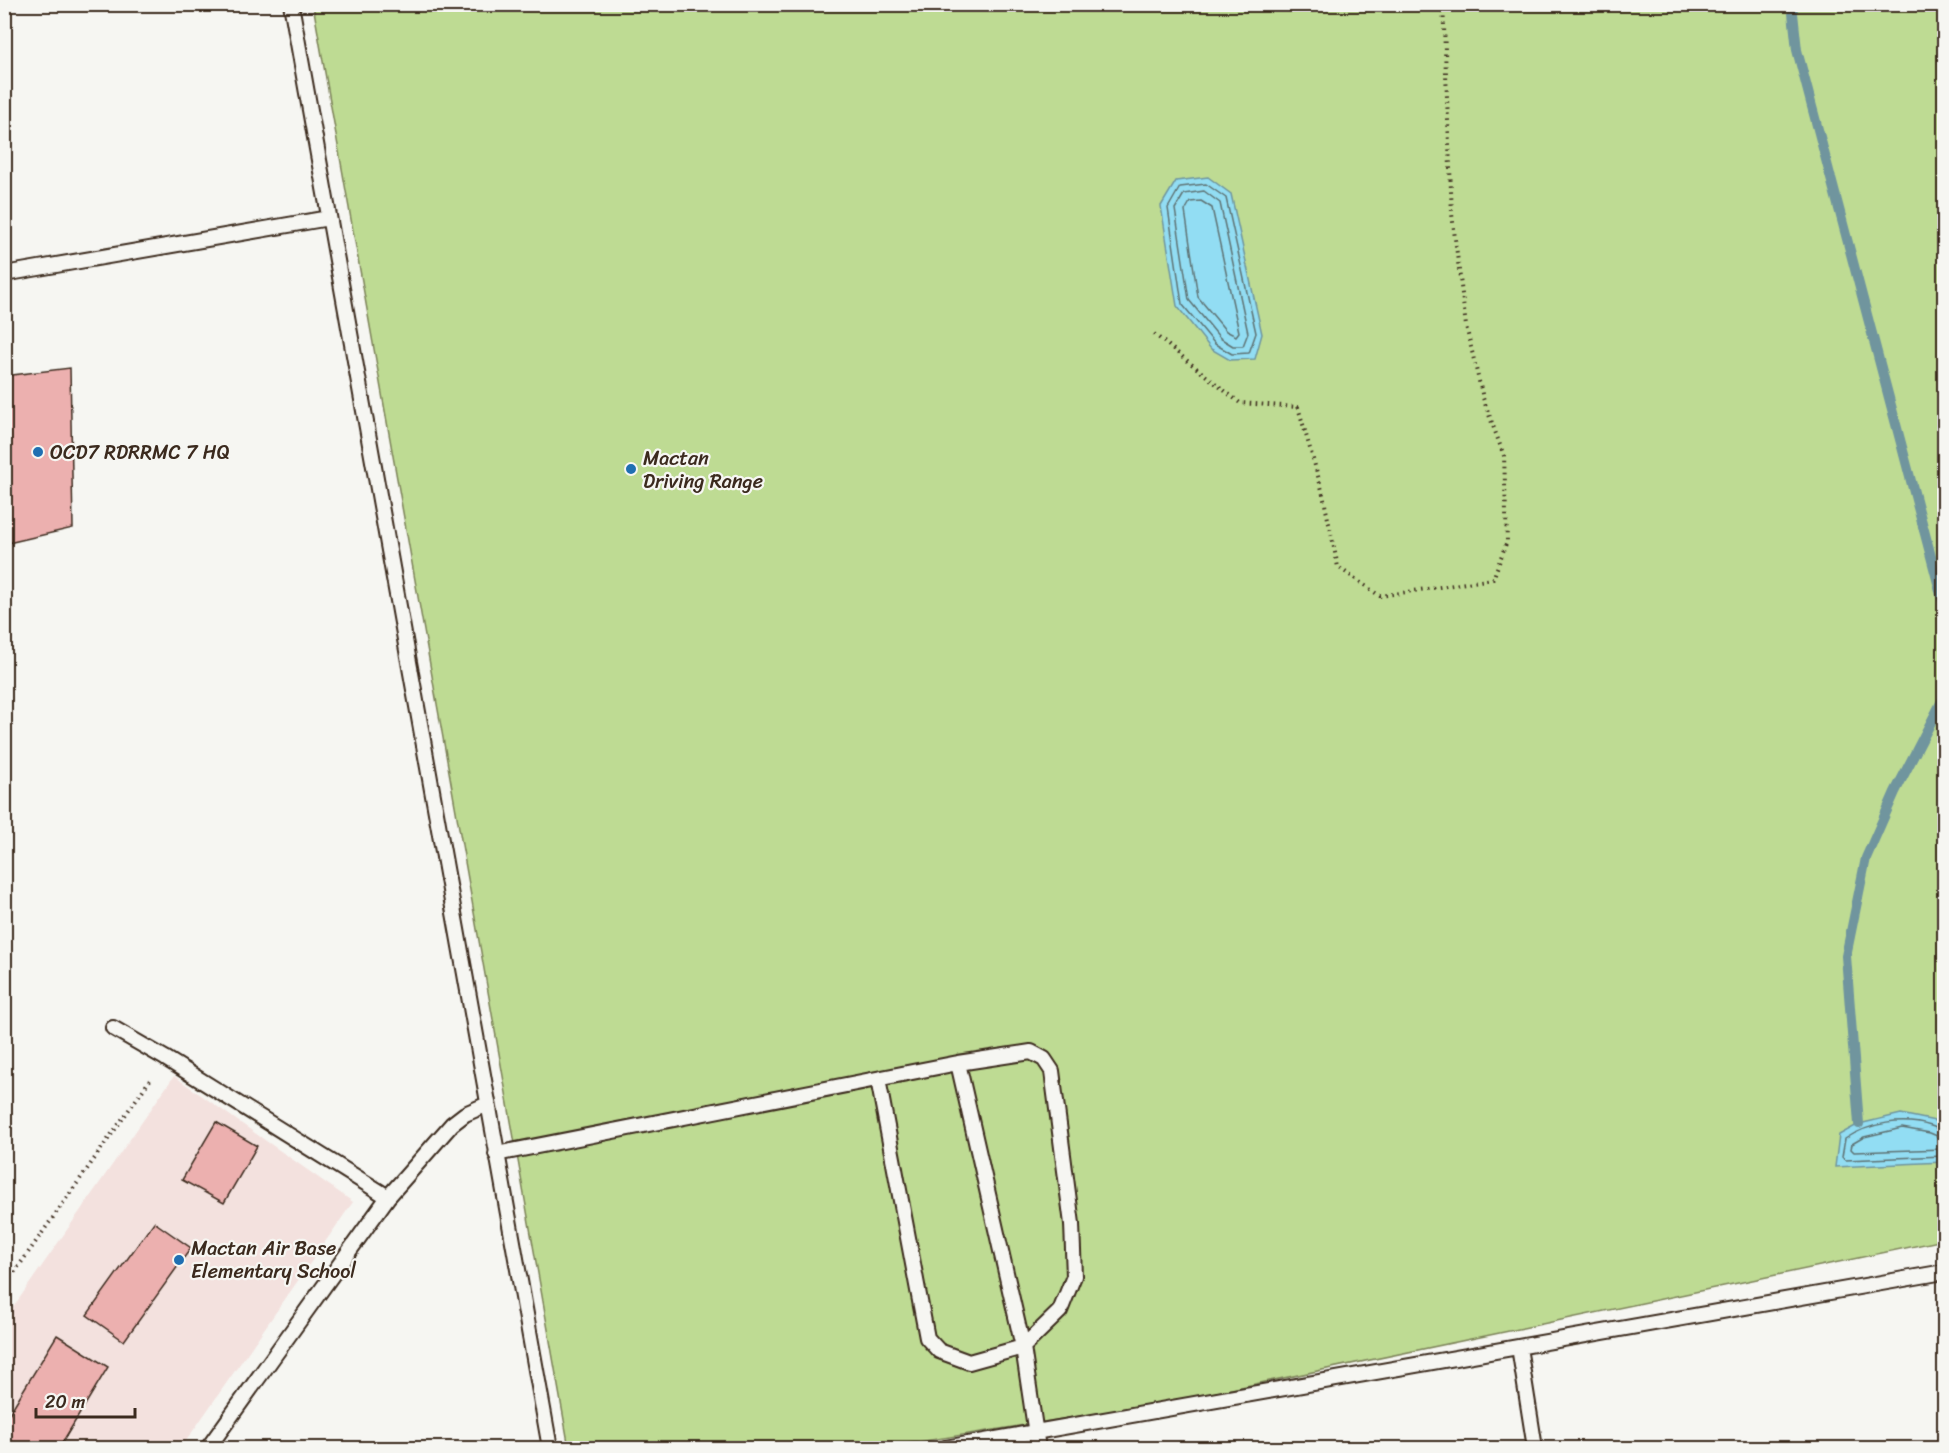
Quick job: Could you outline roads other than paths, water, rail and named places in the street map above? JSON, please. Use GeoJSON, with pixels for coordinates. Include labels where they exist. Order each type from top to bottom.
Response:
{"type":"FeatureCollection","features":[{"type":"Feature","properties":{"kind":"lane"},"geometry":{"type":"LineString","coordinates":[[291,4],[550,1449]]}},
{"type":"Feature","properties":{"kind":"lane"},"geometry":{"type":"LineString","coordinates":[[4,274],[329,218]]}},
{"type":"Feature","properties":{"kind":"lane"},"geometry":{"type":"LineString","coordinates":[[113,1028],[388,1197]]}},
{"type":"Feature","properties":{"kind":"lane"},"geometry":{"type":"LineString","coordinates":[[496,1154],[958,1063],[1031,1052],[1044,1059],[1052,1071],[1072,1224],[1074,1276],[1060,1311],[1023,1347],[969,1362],[939,1352],[927,1338],[878,1079]]}},
{"type":"Feature","properties":{"kind":"lane"},"geometry":{"type":"LineString","coordinates":[[958,1063],[1023,1347],[1038,1449]]}},
{"type":"Feature","properties":{"kind":"lane"},"geometry":{"type":"LineString","coordinates":[[208,1449],[388,1197],[452,1124],[465,1114],[488,1104]]}},
{"type":"Feature","properties":{"kind":"lane"},"geometry":{"type":"LineString","coordinates":[[945,1449],[1944,1272]]}},
{"type":"Feature","properties":{"kind":"lane"},"geometry":{"type":"LineString","coordinates":[[1519,1347],[1535,1449]]}},
{"type":"Feature","properties":{"kind":"water"},"geometry":{"type":"Polygon","coordinates":[[[1208,177],[1231,194],[1262,334],[1255,359],[1230,360],[1211,349],[1177,306],[1161,206],[1176,181],[1208,177]]]}},
{"type":"Feature","properties":{"kind":"water"},"geometry":{"type":"Polygon","coordinates":[[[1901,1114],[1935,1121],[1944,1126],[1944,1162],[1835,1167],[1839,1135],[1859,1124],[1901,1114]]]}},
{"type":"Feature","properties":{"kind":"waterway"},"geometry":{"type":"LineString","coordinates":[[1792,4],[1797,50],[1943,602],[1944,613]]}},
{"type":"Feature","properties":{"kind":"waterway"},"geometry":{"type":"LineString","coordinates":[[1859,1124],[1846,956],[1866,858],[1895,792],[1943,699],[1944,690]]}},
{"type":"Feature","properties":{"kind":"place","name":"OCD7 RDRRMC 7 HQ"},"geometry":{"type":"Point","coordinates":[38,452]}},
{"type":"Feature","properties":{"kind":"place","name":"Mactan Driving Range"},"geometry":{"type":"Point","coordinates":[631,469]}},
{"type":"Feature","properties":{"kind":"place","name":"Mactan Air Base Elementary School"},"geometry":{"type":"Point","coordinates":[179,1260]}}]}
